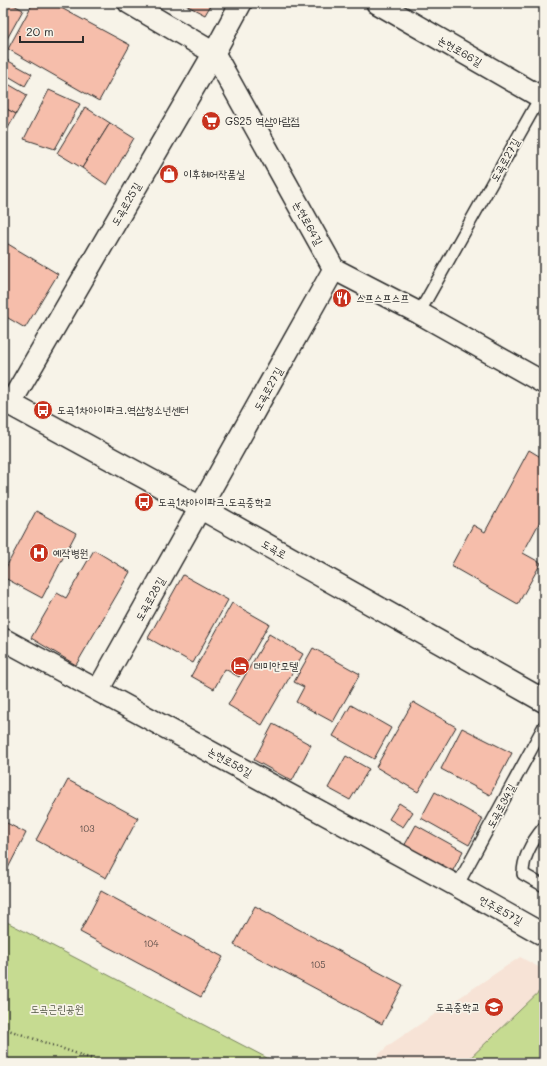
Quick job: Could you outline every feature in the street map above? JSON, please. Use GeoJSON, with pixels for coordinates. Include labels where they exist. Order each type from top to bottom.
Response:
{"type":"FeatureCollection","features":[{"type":"Feature","properties":{"kind":"main road","name":"도곡로"},"geometry":{"type":"LineString","coordinates":[[6,402],[201,508],[544,700]]}},
{"type":"Feature","properties":{"kind":"street"},"geometry":{"type":"LineString","coordinates":[[129,3],[214,53]]}},
{"type":"Feature","properties":{"kind":"street","name":"도곡로25길"},"geometry":{"type":"LineString","coordinates":[[6,402],[214,53],[241,3]]}},
{"type":"Feature","properties":{"kind":"street","name":"논현로66길"},"geometry":{"type":"LineString","coordinates":[[377,3],[543,95]]}},
{"type":"Feature","properties":{"kind":"street","name":"논현로64길"},"geometry":{"type":"LineString","coordinates":[[214,53],[334,269]]}},
{"type":"Feature","properties":{"kind":"street"},"geometry":{"type":"LineString","coordinates":[[334,269],[419,313],[544,383]]}},
{"type":"Feature","properties":{"kind":"street","name":"도곡로27길"},"geometry":{"type":"LineString","coordinates":[[201,508],[334,269]]}},
{"type":"Feature","properties":{"kind":"street","name":"도곡로28길"},"geometry":{"type":"LineString","coordinates":[[98,690],[201,508]]}},
{"type":"Feature","properties":{"kind":"street","name":"논현로58길"},"geometry":{"type":"LineString","coordinates":[[3,639],[458,886]]}},
{"type":"Feature","properties":{"kind":"street","name":"언주로57길"},"geometry":{"type":"LineString","coordinates":[[458,886],[544,935]]}},
{"type":"Feature","properties":{"kind":"lane","name":"도곡로27길"},"geometry":{"type":"LineString","coordinates":[[419,313],[543,95]]}},
{"type":"Feature","properties":{"kind":"lane","name":"도곡로34길"},"geometry":{"type":"LineString","coordinates":[[458,886],[544,726]]}},
{"type":"Feature","properties":{"kind":"lane"},"geometry":{"type":"LineString","coordinates":[[544,827],[533,842],[523,865],[523,874],[544,886]]}},
{"type":"Feature","properties":{"kind":"path"},"geometry":{"type":"LineString","coordinates":[[3,1028],[104,1063]]}},
{"type":"Feature","properties":{"kind":"shaded area","name":"도곡중학교"},"geometry":{"type":"Polygon","coordinates":[[[520,957],[544,970],[544,1063],[370,1063],[389,1045],[520,957]]]}},
{"type":"Feature","properties":{"kind":"green space","name":"도곡근린공원"},"geometry":{"type":"Polygon","coordinates":[[[3,920],[269,1059],[275,1063],[3,1063],[3,920]]]}},
{"type":"Feature","properties":{"kind":"green space"},"geometry":{"type":"Polygon","coordinates":[[[544,987],[544,1063],[465,1063],[544,987]]]}},
{"type":"Feature","properties":{"kind":"building"},"geometry":{"type":"Polygon","coordinates":[[[10,3],[23,10],[3,46],[3,16],[10,3]]]}},
{"type":"Feature","properties":{"kind":"building"},"geometry":{"type":"Polygon","coordinates":[[[33,3],[52,3],[130,45],[99,101],[8,49],[33,3]]]}},
{"type":"Feature","properties":{"kind":"building"},"geometry":{"type":"Polygon","coordinates":[[[182,3],[212,3],[205,15],[182,3]]]}},
{"type":"Feature","properties":{"kind":"building"},"geometry":{"type":"Polygon","coordinates":[[[3,58],[32,74],[25,86],[3,73],[3,58]]]}},
{"type":"Feature","properties":{"kind":"building"},"geometry":{"type":"Polygon","coordinates":[[[3,81],[27,95],[16,114],[3,107],[3,81]]]}},
{"type":"Feature","properties":{"kind":"building"},"geometry":{"type":"Polygon","coordinates":[[[49,90],[80,104],[55,149],[24,139],[49,90]]]}},
{"type":"Feature","properties":{"kind":"building"},"geometry":{"type":"Polygon","coordinates":[[[3,107],[16,114],[3,137],[3,107]]]}},
{"type":"Feature","properties":{"kind":"building"},"geometry":{"type":"Polygon","coordinates":[[[85,107],[110,123],[82,168],[57,153],[85,107]]]}},
{"type":"Feature","properties":{"kind":"building"},"geometry":{"type":"Polygon","coordinates":[[[110,123],[134,138],[107,185],[82,168],[110,123]]]}},
{"type":"Feature","properties":{"kind":"building"},"geometry":{"type":"Polygon","coordinates":[[[3,241],[58,274],[25,328],[3,315],[3,241]]]}},
{"type":"Feature","properties":{"kind":"building"},"geometry":{"type":"Polygon","coordinates":[[[529,450],[544,459],[544,514],[523,553],[541,563],[518,604],[451,566],[473,525],[485,532],[529,450]]]}},
{"type":"Feature","properties":{"kind":"building"},"geometry":{"type":"Polygon","coordinates":[[[36,511],[76,533],[42,598],[3,577],[3,573],[36,511]]]}},
{"type":"Feature","properties":{"kind":"building"},"geometry":{"type":"Polygon","coordinates":[[[94,550],[130,572],[76,665],[31,638],[57,593],[66,598],[94,550]]]}},
{"type":"Feature","properties":{"kind":"building"},"geometry":{"type":"Polygon","coordinates":[[[183,575],[228,600],[193,663],[148,638],[183,575]]]}},
{"type":"Feature","properties":{"kind":"building"},"geometry":{"type":"Polygon","coordinates":[[[232,603],[269,624],[239,677],[225,669],[214,689],[191,676],[232,603]]]}},
{"type":"Feature","properties":{"kind":"building"},"geometry":{"type":"Polygon","coordinates":[[[269,634],[303,654],[262,725],[228,705],[269,634]]]}},
{"type":"Feature","properties":{"kind":"building"},"geometry":{"type":"Polygon","coordinates":[[[313,648],[360,674],[333,722],[296,702],[304,687],[294,682],[313,648]]]}},
{"type":"Feature","properties":{"kind":"building"},"geometry":{"type":"Polygon","coordinates":[[[413,702],[456,727],[418,792],[376,767],[413,702]]]}},
{"type":"Feature","properties":{"kind":"building"},"geometry":{"type":"Polygon","coordinates":[[[351,705],[391,728],[374,759],[333,736],[351,705]]]}},
{"type":"Feature","properties":{"kind":"building"},"geometry":{"type":"Polygon","coordinates":[[[273,724],[311,745],[292,781],[254,760],[273,724]]]}},
{"type":"Feature","properties":{"kind":"building"},"geometry":{"type":"Polygon","coordinates":[[[462,728],[512,753],[490,795],[441,769],[462,728]]]}},
{"type":"Feature","properties":{"kind":"building"},"geometry":{"type":"Polygon","coordinates":[[[346,756],[369,769],[350,800],[328,788],[346,756]]]}},
{"type":"Feature","properties":{"kind":"building"},"geometry":{"type":"Polygon","coordinates":[[[68,780],[138,818],[106,878],[36,840],[68,780]]]}},
{"type":"Feature","properties":{"kind":"building"},"geometry":{"type":"Polygon","coordinates":[[[435,792],[483,819],[469,845],[421,818],[435,792]]]}},
{"type":"Feature","properties":{"kind":"building"},"geometry":{"type":"Polygon","coordinates":[[[399,803],[413,812],[403,827],[389,819],[399,803]]]}},
{"type":"Feature","properties":{"kind":"building"},"geometry":{"type":"Polygon","coordinates":[[[3,821],[26,833],[5,874],[3,873],[3,821]]]}},
{"type":"Feature","properties":{"kind":"building"},"geometry":{"type":"Polygon","coordinates":[[[416,825],[463,851],[451,874],[403,848],[416,825]]]}},
{"type":"Feature","properties":{"kind":"building"},"geometry":{"type":"Polygon","coordinates":[[[101,891],[223,957],[201,997],[80,932],[101,891]]]}},
{"type":"Feature","properties":{"kind":"building"},"geometry":{"type":"Polygon","coordinates":[[[255,906],[403,985],[382,1024],[234,945],[255,906]]]}},
{"type":"Feature","properties":{"kind":"place","name":"GS25 역삼아람점"},"geometry":{"type":"Point","coordinates":[211,121]}},
{"type":"Feature","properties":{"kind":"place","name":"이후헤어작품실"},"geometry":{"type":"Point","coordinates":[169,174]}},
{"type":"Feature","properties":{"kind":"place","name":"스프스프스프"},"geometry":{"type":"Point","coordinates":[342,298]}},
{"type":"Feature","properties":{"kind":"place","name":"도곡1차아이파크.역삼청소년센터"},"geometry":{"type":"Point","coordinates":[43,410]}},
{"type":"Feature","properties":{"kind":"place","name":"도곡1차아이파크.도곡중학교"},"geometry":{"type":"Point","coordinates":[144,502]}},
{"type":"Feature","properties":{"kind":"place","name":"예작병원"},"geometry":{"type":"Point","coordinates":[39,553]}},
{"type":"Feature","properties":{"kind":"place","name":"데미안모텔"},"geometry":{"type":"Point","coordinates":[240,666]}},
{"type":"Feature","properties":{"kind":"place","name":"도곡중학교"},"geometry":{"type":"Point","coordinates":[494,1007]}}]}
